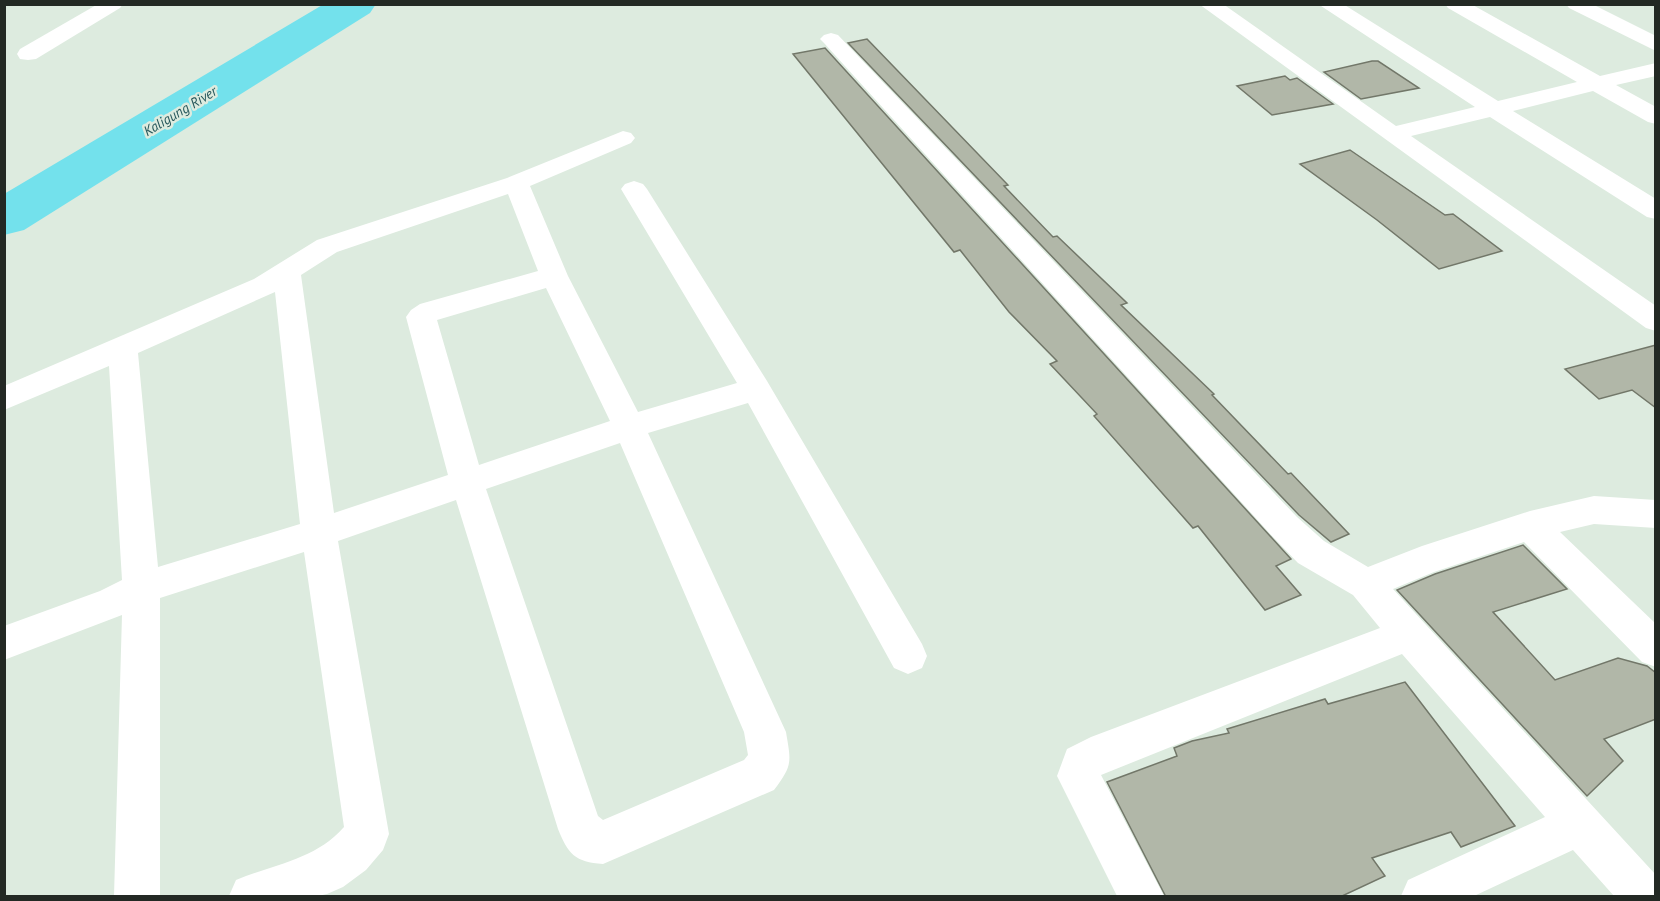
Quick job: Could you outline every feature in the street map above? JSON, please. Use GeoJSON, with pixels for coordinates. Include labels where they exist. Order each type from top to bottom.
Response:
{"type":"FeatureCollection","features":[{"type":"Feature","properties":{"kind":"street"},"geometry":{"type":"LineString","coordinates":[[28,54],[113,4]]}},
{"type":"Feature","properties":{"kind":"street"},"geometry":{"type":"LineString","coordinates":[[1209,4],[1656,321]]}},
{"type":"Feature","properties":{"kind":"street"},"geometry":{"type":"LineString","coordinates":[[1328,4],[1656,211]]}},
{"type":"Feature","properties":{"kind":"street"},"geometry":{"type":"LineString","coordinates":[[1455,4],[1656,117]]}},
{"type":"Feature","properties":{"kind":"street"},"geometry":{"type":"LineString","coordinates":[[1576,4],[1656,45]]}},
{"type":"Feature","properties":{"kind":"street"},"geometry":{"type":"LineString","coordinates":[[831,39],[1285,527],[1311,552],[1366,584],[1644,897]]}},
{"type":"Feature","properties":{"kind":"street"},"geometry":{"type":"LineString","coordinates":[[1390,134],[1656,69]]}},
{"type":"Feature","properties":{"kind":"street"},"geometry":{"type":"LineString","coordinates":[[4,399],[264,285],[327,246],[516,183],[623,138]]}},
{"type":"Feature","properties":{"kind":"street"},"geometry":{"type":"LineString","coordinates":[[516,183],[554,276],[629,427],[765,732],[771,761],[759,775],[603,842],[589,841],[580,829],[467,482],[421,317],[430,311],[554,276]]}},
{"type":"Feature","properties":{"kind":"street"},"geometry":{"type":"LineString","coordinates":[[634,189],[756,389],[908,656]]}},
{"type":"Feature","properties":{"kind":"street"},"geometry":{"type":"LineString","coordinates":[[252,897],[327,871],[350,854],[367,834],[319,533],[287,271]]}},
{"type":"Feature","properties":{"kind":"street"},"geometry":{"type":"LineString","coordinates":[[123,348],[141,588],[137,897]]}},
{"type":"Feature","properties":{"kind":"street"},"geometry":{"type":"LineString","coordinates":[[4,643],[113,602],[141,588],[319,533],[629,427],[756,389]]}},
{"type":"Feature","properties":{"kind":"street"},"geometry":{"type":"LineString","coordinates":[[1366,584],[1422,561],[1530,525],[1594,510],[1656,514]]}},
{"type":"Feature","properties":{"kind":"street"},"geometry":{"type":"LineString","coordinates":[[1530,525],[1656,650]]}},
{"type":"Feature","properties":{"kind":"street"},"geometry":{"type":"LineString","coordinates":[[1141,897],[1087,797],[1078,776],[1082,764],[1091,757],[1409,634]]}},
{"type":"Feature","properties":{"kind":"street"},"geometry":{"type":"LineString","coordinates":[[1424,897],[1580,824]]}},
{"type":"Feature","properties":{"kind":"building"},"geometry":{"type":"Polygon","coordinates":[[[867,39],[1008,185],[1004,186],[1053,237],[1057,236],[1127,303],[1121,305],[1214,394],[1212,395],[1288,474],[1291,473],[1349,534],[1331,542],[1299,515],[848,43],[867,39]]]}},
{"type":"Feature","properties":{"kind":"building"},"geometry":{"type":"Polygon","coordinates":[[[825,48],[1291,559],[1276,566],[1301,595],[1265,610],[1198,526],[1193,528],[1094,416],[1097,414],[1050,364],[1057,361],[1009,312],[960,250],[954,252],[793,54],[825,48]]]}},
{"type":"Feature","properties":{"kind":"building"},"geometry":{"type":"Polygon","coordinates":[[[1378,61],[1419,88],[1361,99],[1324,72],[1378,61]]]}},
{"type":"Feature","properties":{"kind":"building"},"geometry":{"type":"Polygon","coordinates":[[[1285,76],[1290,80],[1297,78],[1333,104],[1272,115],[1237,86],[1285,76]]]}},
{"type":"Feature","properties":{"kind":"building"},"geometry":{"type":"Polygon","coordinates":[[[1350,150],[1445,215],[1453,214],[1502,251],[1439,269],[1300,164],[1350,150]]]}},
{"type":"Feature","properties":{"kind":"building"},"geometry":{"type":"Polygon","coordinates":[[[1656,345],[1656,408],[1632,390],[1599,399],[1565,369],[1656,345]]]}},
{"type":"Feature","properties":{"kind":"building"},"geometry":{"type":"Polygon","coordinates":[[[1523,545],[1567,589],[1493,612],[1555,680],[1618,658],[1647,666],[1656,673],[1656,719],[1604,739],[1623,761],[1587,796],[1397,590],[1435,574],[1523,545]]]}},
{"type":"Feature","properties":{"kind":"building"},"geometry":{"type":"Polygon","coordinates":[[[1405,682],[1515,826],[1461,847],[1451,832],[1372,858],[1385,876],[1340,897],[1166,897],[1107,782],[1177,756],[1174,748],[1192,741],[1229,733],[1227,729],[1325,699],[1328,704],[1405,682]]]}},
{"type":"Feature","properties":{"kind":"waterway","name":"Kaligung River"},"geometry":{"type":"LineString","coordinates":[[4,218],[355,4]]}}]}
